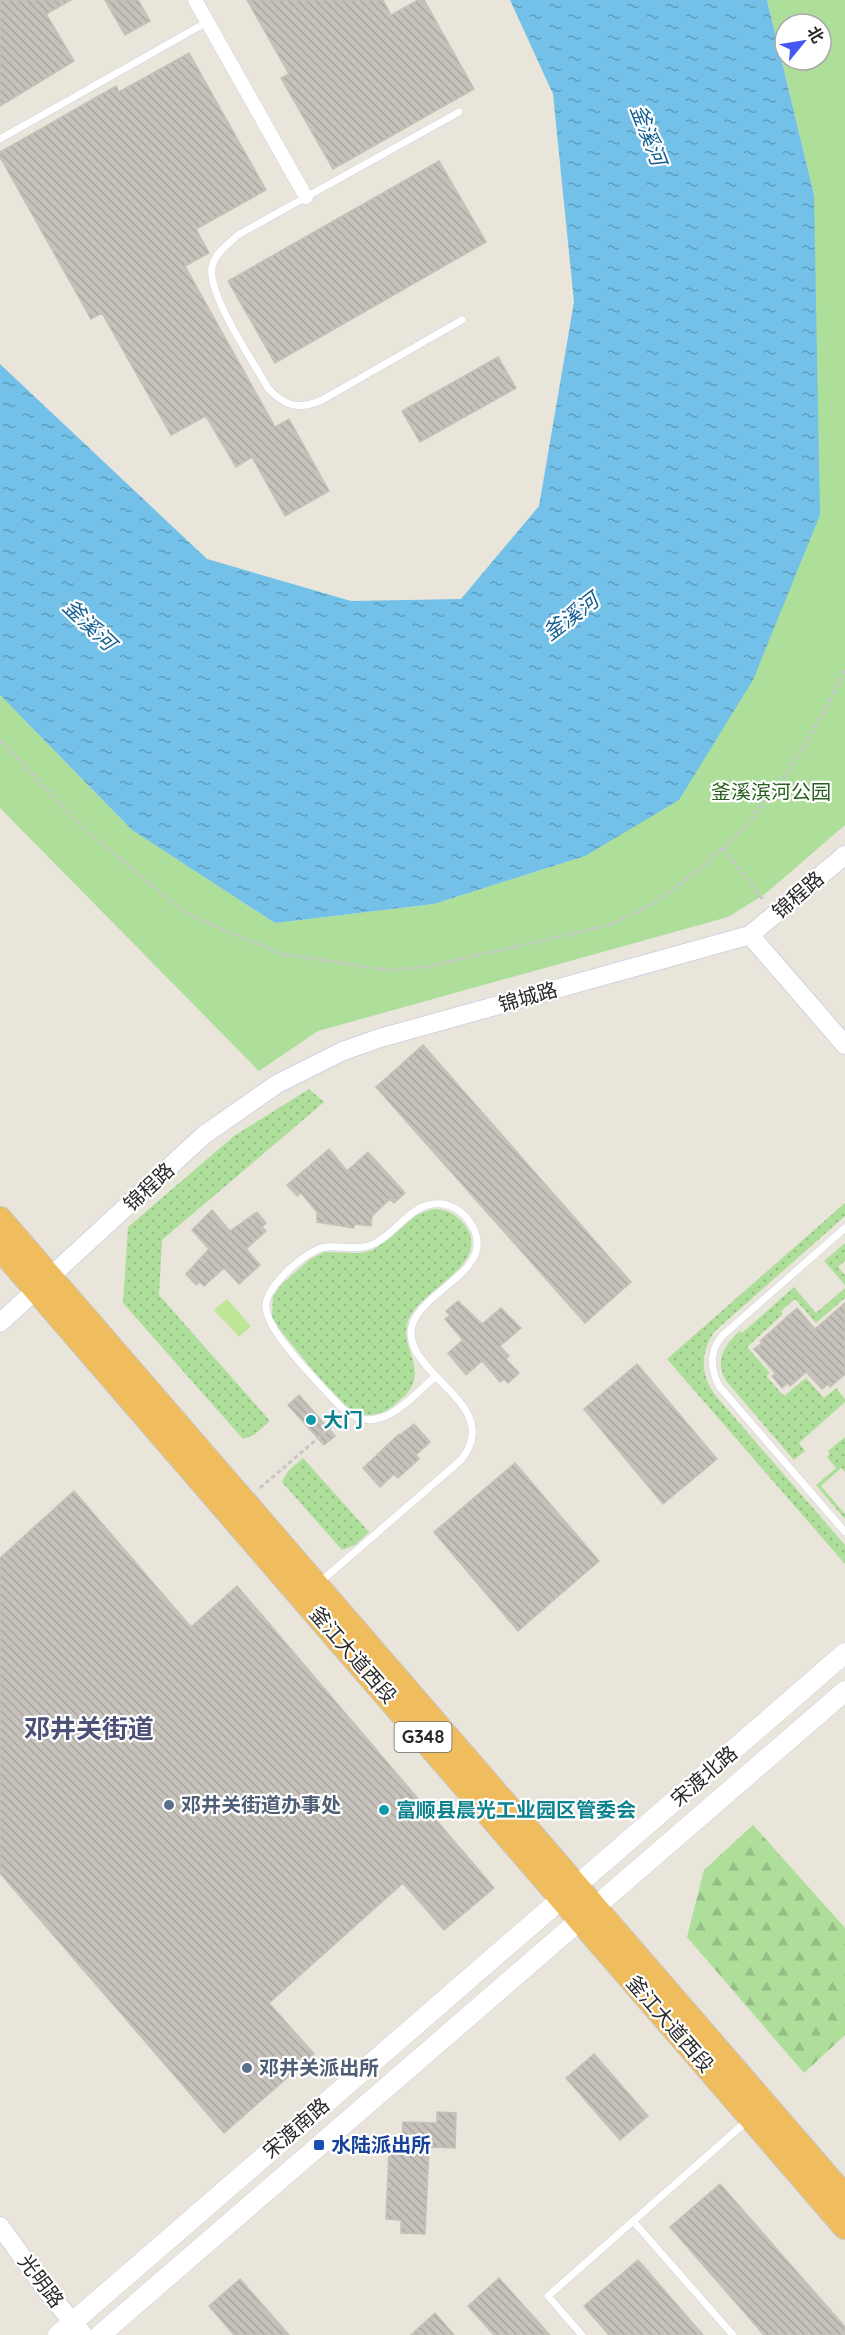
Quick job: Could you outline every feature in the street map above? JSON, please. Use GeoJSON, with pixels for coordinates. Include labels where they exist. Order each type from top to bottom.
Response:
{"type":"FeatureCollection","features":[{"type":"Feature","properties":{"kind":"highway","name":"釜江大道西段"},"geometry":{"type":"LineString","coordinates":[[0,1220],[44,1285],[569,1892],[845,2197]]}},
{"type":"Feature","properties":{"kind":"highway","name":"釜江大道西段"},"geometry":{"type":"LineString","coordinates":[[0,1248],[44,1285],[245,1501],[317,1584],[569,1892]]}},
{"type":"Feature","properties":{"kind":"highway","name":"釜江大道西段"},"geometry":{"type":"LineString","coordinates":[[588,1913],[751,2118],[845,2227]]}},
{"type":"Feature","properties":{"kind":"main road","name":"宋渡北路"},"geometry":{"type":"LineString","coordinates":[[569,1892],[845,1653]]}},
{"type":"Feature","properties":{"kind":"main road","name":"宋渡北路"},"geometry":{"type":"LineString","coordinates":[[588,1913],[845,1690]]}},
{"type":"Feature","properties":{"kind":"main road","name":"宋渡南路"},"geometry":{"type":"LineString","coordinates":[[58,2335],[78,2328],[569,1892]]}},
{"type":"Feature","properties":{"kind":"main road","name":"宋渡南路"},"geometry":{"type":"LineString","coordinates":[[100,2335],[588,1913]]}},
{"type":"Feature","properties":{"kind":"street"},"geometry":{"type":"LineString","coordinates":[[195,0],[306,197]]}},
{"type":"Feature","properties":{"kind":"street","name":"锦程路"},"geometry":{"type":"LineString","coordinates":[[750,935],[845,855]]}},
{"type":"Feature","properties":{"kind":"street"},"geometry":{"type":"LineString","coordinates":[[750,935],[845,1045]]}},
{"type":"Feature","properties":{"kind":"street","name":"锦城路"},"geometry":{"type":"LineString","coordinates":[[310,1067],[380,1038],[750,935]]}},
{"type":"Feature","properties":{"kind":"street","name":"锦程路"},"geometry":{"type":"LineString","coordinates":[[0,1323],[204,1136],[277,1084],[310,1067]]}},
{"type":"Feature","properties":{"kind":"street","name":"光明路"},"geometry":{"type":"LineString","coordinates":[[0,2226],[49,2294],[78,2328]]}},
{"type":"Feature","properties":{"kind":"lane"},"geometry":{"type":"LineString","coordinates":[[0,139],[207,22]]}},
{"type":"Feature","properties":{"kind":"lane"},"geometry":{"type":"LineString","coordinates":[[459,112],[238,235],[221,249],[212,268],[218,300],[268,388],[279,401],[293,407],[310,405],[322,400],[462,320]]}},
{"type":"Feature","properties":{"kind":"lane"},"geometry":{"type":"LineString","coordinates":[[317,1584],[467,1452],[473,1435],[471,1419],[413,1346],[412,1325],[421,1309],[469,1266],[477,1244],[475,1231],[464,1215],[452,1207],[435,1203],[414,1211],[373,1245],[359,1248],[326,1247],[310,1253],[276,1283],[268,1295],[266,1310],[269,1324],[347,1413],[363,1420],[383,1419],[436,1376]]}},
{"type":"Feature","properties":{"kind":"lane"},"geometry":{"type":"LineString","coordinates":[[845,1228],[722,1336],[716,1344],[711,1361],[719,1386],[845,1532]]}},
{"type":"Feature","properties":{"kind":"lane"},"geometry":{"type":"LineString","coordinates":[[582,2335],[548,2296],[751,2118]]}},
{"type":"Feature","properties":{"kind":"lane"},"geometry":{"type":"LineString","coordinates":[[633,2221],[733,2335]]}},
{"type":"Feature","properties":{"kind":"path"},"geometry":{"type":"LineString","coordinates":[[0,740],[85,830],[188,914],[281,954],[388,970],[425,967],[612,924],[647,907],[672,891],[747,825],[788,772],[824,712],[845,670]]}},
{"type":"Feature","properties":{"kind":"path"},"geometry":{"type":"LineString","coordinates":[[723,848],[775,915]]}},
{"type":"Feature","properties":{"kind":"path"},"geometry":{"type":"LineString","coordinates":[[245,1501],[347,1413]]}},
{"type":"Feature","properties":{"kind":"green space","name":"釜溪滨河公园"},"geometry":{"type":"Polygon","coordinates":[[[767,0],[845,0],[845,825],[765,894],[728,917],[318,1031],[259,1071],[0,808],[0,695],[132,830],[275,923],[434,904],[585,856],[814,195],[784,72],[833,72],[833,12],[773,12],[773,25],[767,0]]]}},
{"type":"Feature","properties":{"kind":"green space"},"geometry":{"type":"Polygon","coordinates":[[[309,1089],[324,1102],[162,1240],[159,1295],[270,1421],[254,1435],[243,1439],[123,1303],[128,1227],[234,1136],[309,1089]]]}},
{"type":"Feature","properties":{"kind":"green space"},"geometry":{"type":"Polygon","coordinates":[[[845,1203],[845,1216],[715,1331],[704,1355],[704,1371],[715,1395],[845,1545],[845,1564],[667,1359],[845,1203]]]}},
{"type":"Feature","properties":{"kind":"green space"},"geometry":{"type":"Polygon","coordinates":[[[433,1209],[458,1217],[471,1238],[470,1252],[452,1276],[415,1309],[408,1321],[407,1337],[415,1375],[410,1390],[384,1412],[374,1415],[359,1413],[337,1397],[280,1330],[272,1317],[273,1296],[282,1284],[310,1259],[324,1252],[361,1253],[373,1250],[417,1215],[433,1209]]]}},
{"type":"Feature","properties":{"kind":"green space"},"geometry":{"type":"Polygon","coordinates":[[[845,1243],[845,1261],[838,1267],[845,1275],[845,1285],[824,1261],[845,1243]]]}},
{"type":"Feature","properties":{"kind":"green space"},"geometry":{"type":"Polygon","coordinates":[[[794,1287],[816,1313],[845,1288],[845,1298],[816,1323],[795,1299],[781,1311],[783,1314],[747,1347],[770,1373],[766,1376],[784,1396],[806,1378],[824,1398],[836,1388],[845,1402],[799,1443],[805,1451],[794,1460],[727,1382],[721,1368],[721,1361],[729,1342],[794,1287]]]}},
{"type":"Feature","properties":{"kind":"green space"},"geometry":{"type":"Polygon","coordinates":[[[227,1299],[251,1326],[239,1337],[214,1310],[227,1299]]]}},
{"type":"Feature","properties":{"kind":"green space"},"geometry":{"type":"Polygon","coordinates":[[[845,1437],[845,1472],[841,1468],[821,1486],[845,1514],[845,1519],[816,1485],[836,1468],[827,1457],[830,1454],[828,1451],[845,1437]]]}},
{"type":"Feature","properties":{"kind":"green space"},"geometry":{"type":"Polygon","coordinates":[[[303,1458],[369,1532],[355,1545],[342,1550],[282,1482],[288,1471],[303,1458]]]}},
{"type":"Feature","properties":{"kind":"green space"},"geometry":{"type":"Polygon","coordinates":[[[753,1825],[845,1928],[845,2035],[804,2073],[687,1937],[704,1870],[753,1825]]]}},
{"type":"Feature","properties":{"kind":"water","name":"釜溪河"},"geometry":{"type":"Polygon","coordinates":[[[510,0],[767,0],[773,25],[773,72],[784,72],[814,195],[820,515],[753,680],[679,800],[585,856],[434,904],[275,923],[132,830],[0,695],[0,364],[207,559],[351,601],[461,599],[539,506],[574,302],[553,94],[510,0]]]}},
{"type":"Feature","properties":{"kind":"building"},"geometry":{"type":"Polygon","coordinates":[[[0,0],[71,0],[46,14],[74,61],[0,106],[0,0]]]}},
{"type":"Feature","properties":{"kind":"building"},"geometry":{"type":"Polygon","coordinates":[[[105,0],[138,0],[150,21],[125,35],[105,0]]]}},
{"type":"Feature","properties":{"kind":"building"},"geometry":{"type":"Polygon","coordinates":[[[247,0],[383,0],[391,15],[418,0],[424,0],[474,89],[333,169],[281,78],[289,74],[247,0]]]}},
{"type":"Feature","properties":{"kind":"building"},"geometry":{"type":"Polygon","coordinates":[[[189,53],[266,190],[196,229],[209,253],[185,266],[275,427],[289,419],[329,491],[285,516],[252,457],[236,467],[206,416],[171,435],[102,313],[91,319],[0,157],[0,152],[116,86],[119,92],[189,53]]]}},
{"type":"Feature","properties":{"kind":"building"},"geometry":{"type":"Polygon","coordinates":[[[439,161],[486,242],[275,363],[228,281],[439,161]]]}},
{"type":"Feature","properties":{"kind":"building"},"geometry":{"type":"Polygon","coordinates":[[[498,357],[516,388],[420,442],[402,411],[498,357]]]}},
{"type":"Feature","properties":{"kind":"building"},"geometry":{"type":"Polygon","coordinates":[[[423,1045],[631,1282],[585,1323],[376,1087],[423,1045]]]}},
{"type":"Feature","properties":{"kind":"building"},"geometry":{"type":"Polygon","coordinates":[[[329,1149],[347,1171],[368,1152],[405,1193],[394,1203],[390,1199],[372,1216],[371,1226],[354,1224],[354,1228],[317,1222],[317,1212],[301,1193],[297,1196],[287,1185],[329,1149]]]}},
{"type":"Feature","properties":{"kind":"building"},"geometry":{"type":"Polygon","coordinates":[[[212,1210],[230,1231],[257,1212],[266,1223],[262,1227],[266,1231],[246,1249],[260,1265],[239,1284],[224,1268],[204,1286],[200,1282],[196,1285],[186,1274],[209,1249],[192,1230],[212,1210]]]}},
{"type":"Feature","properties":{"kind":"building"},"geometry":{"type":"Polygon","coordinates":[[[458,1301],[482,1324],[501,1308],[521,1328],[500,1346],[509,1356],[506,1359],[519,1373],[508,1383],[504,1379],[500,1382],[482,1361],[466,1375],[448,1353],[463,1340],[445,1319],[450,1315],[446,1311],[458,1301]]]}},
{"type":"Feature","properties":{"kind":"building"},"geometry":{"type":"Polygon","coordinates":[[[845,1303],[845,1374],[830,1387],[828,1384],[822,1389],[806,1372],[790,1386],[788,1383],[782,1388],[772,1376],[776,1374],[754,1349],[797,1308],[815,1329],[845,1303]]]}},
{"type":"Feature","properties":{"kind":"building"},"geometry":{"type":"Polygon","coordinates":[[[637,1364],[717,1459],[663,1504],[584,1409],[637,1364]]]}},
{"type":"Feature","properties":{"kind":"building","name":"大门"},"geometry":{"type":"Polygon","coordinates":[[[299,1395],[335,1436],[324,1445],[288,1405],[299,1395]]]}},
{"type":"Feature","properties":{"kind":"building"},"geometry":{"type":"Polygon","coordinates":[[[414,1424],[430,1442],[416,1455],[419,1459],[398,1478],[394,1474],[380,1487],[363,1468],[399,1434],[414,1424]]]}},
{"type":"Feature","properties":{"kind":"building"},"geometry":{"type":"Polygon","coordinates":[[[515,1463],[599,1561],[518,1631],[434,1532],[515,1463]]]}},
{"type":"Feature","properties":{"kind":"building","name":"邓井关街道办事处"},"geometry":{"type":"Polygon","coordinates":[[[74,1491],[191,1627],[237,1586],[494,1888],[444,1930],[403,1883],[269,2003],[314,2054],[224,2133],[0,1873],[0,1558],[74,1491]]]}},
{"type":"Feature","properties":{"kind":"building"},"geometry":{"type":"Polygon","coordinates":[[[594,2054],[648,2116],[620,2140],[566,2078],[594,2054]]]}},
{"type":"Feature","properties":{"kind":"building"},"geometry":{"type":"Polygon","coordinates":[[[437,2112],[456,2113],[455,2148],[429,2147],[425,2234],[401,2233],[401,2220],[386,2219],[389,2151],[402,2152],[403,2122],[437,2123],[437,2112]]]}},
{"type":"Feature","properties":{"kind":"building"},"geometry":{"type":"Polygon","coordinates":[[[720,2184],[845,2327],[845,2335],[764,2335],[670,2227],[720,2184]]]}},
{"type":"Feature","properties":{"kind":"building"},"geometry":{"type":"Polygon","coordinates":[[[638,2260],[703,2335],[609,2335],[584,2306],[638,2260]]]}},
{"type":"Feature","properties":{"kind":"building"},"geometry":{"type":"Polygon","coordinates":[[[499,2278],[550,2335],[494,2335],[468,2306],[499,2278]]]}},
{"type":"Feature","properties":{"kind":"building"},"geometry":{"type":"Polygon","coordinates":[[[240,2279],[289,2335],[234,2335],[209,2306],[240,2279]]]}},
{"type":"Feature","properties":{"kind":"building"},"geometry":{"type":"Polygon","coordinates":[[[435,2313],[454,2335],[411,2335],[435,2313]]]}},
{"type":"Feature","properties":{"kind":"place","name":"大门"},"geometry":{"type":"Point","coordinates":[311,1420]}},
{"type":"Feature","properties":{"kind":"place","name":"邓井关街道办事处"},"geometry":{"type":"Point","coordinates":[169,1805]}},
{"type":"Feature","properties":{"kind":"place","name":"富顺县晨光工业园区管委会"},"geometry":{"type":"Point","coordinates":[384,1810]}},
{"type":"Feature","properties":{"kind":"place","name":"邓井关派出所"},"geometry":{"type":"Point","coordinates":[247,2068]}},
{"type":"Feature","properties":{"kind":"place","name":"水陆派出所"},"geometry":{"type":"Point","coordinates":[319,2145]}},
{"type":"Feature","properties":{"kind":"district","name":"邓井关街道"},"geometry":{"type":"Point","coordinates":[89,1729]}}]}
